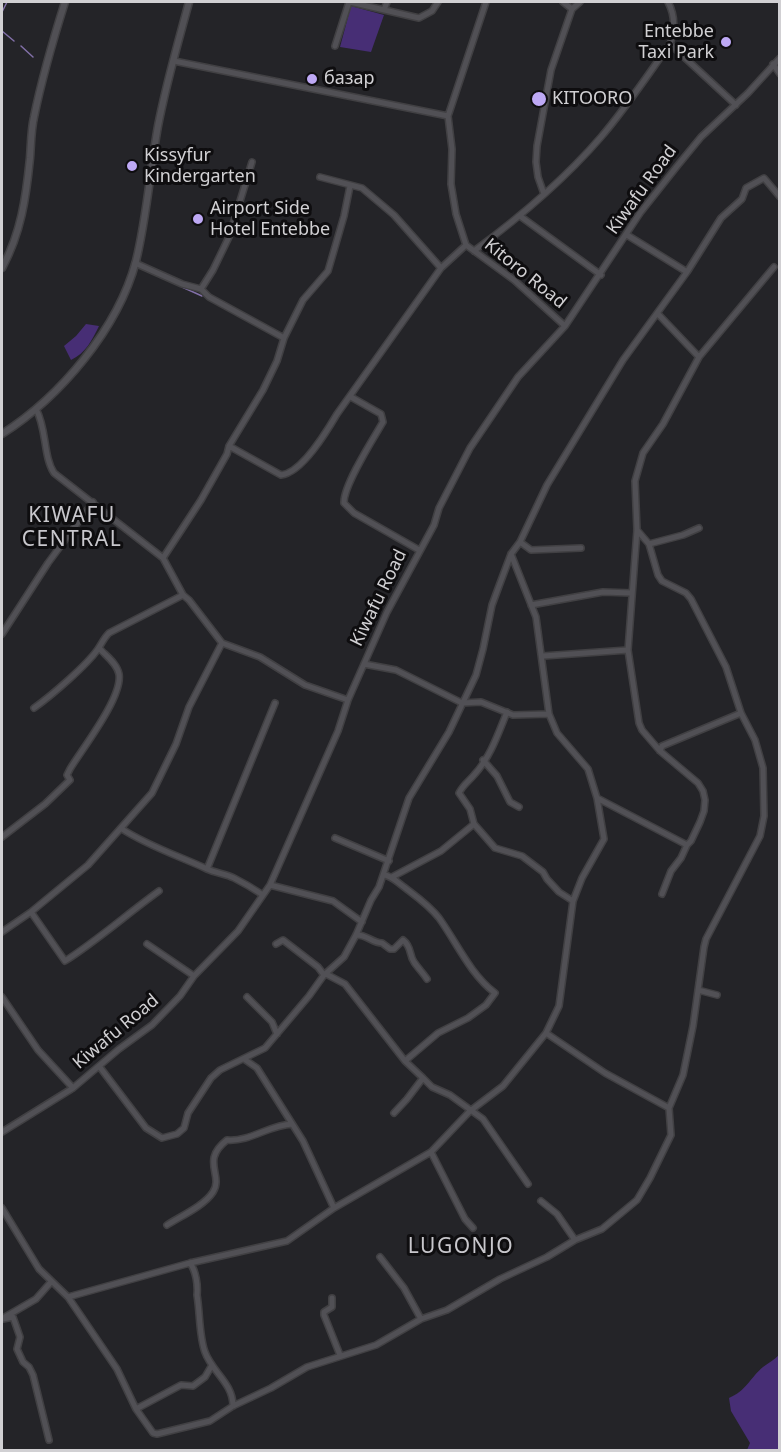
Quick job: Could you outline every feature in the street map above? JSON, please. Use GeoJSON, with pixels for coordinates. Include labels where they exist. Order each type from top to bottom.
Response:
{"type":"FeatureCollection","features":[{"type":"Feature","properties":{"kind":"street"},"geometry":{"type":"LineString","coordinates":[[2,268],[12,250],[21,223],[26,198],[33,118],[65,2]]}},
{"type":"Feature","properties":{"kind":"street"},"geometry":{"type":"LineString","coordinates":[[2,434],[36,409],[70,375],[101,334],[121,300],[135,263],[146,210],[159,123],[189,2]]}},
{"type":"Feature","properties":{"kind":"street"},"geometry":{"type":"LineString","coordinates":[[335,46],[350,2],[419,18],[432,11],[438,2]]}},
{"type":"Feature","properties":{"kind":"street"},"geometry":{"type":"LineString","coordinates":[[384,10],[387,2]]}},
{"type":"Feature","properties":{"kind":"street","name":"Kitoro Road"},"geometry":{"type":"LineString","coordinates":[[486,2],[448,116],[452,149],[451,184],[456,214],[466,245],[514,280],[565,326]]}},
{"type":"Feature","properties":{"kind":"street"},"geometry":{"type":"LineString","coordinates":[[563,2],[572,9]]}},
{"type":"Feature","properties":{"kind":"street"},"geometry":{"type":"LineString","coordinates":[[544,194],[536,162],[551,70],[572,9],[580,2]]}},
{"type":"Feature","properties":{"kind":"street"},"geometry":{"type":"LineString","coordinates":[[474,251],[520,216],[544,194],[600,138],[621,112],[669,44],[674,21],[668,2]]}},
{"type":"Feature","properties":{"kind":"street"},"geometry":{"type":"LineString","coordinates":[[669,44],[736,105]]}},
{"type":"Feature","properties":{"kind":"street","name":"Kiwafu Road"},"geometry":{"type":"LineString","coordinates":[[2,1132],[73,1088],[152,1025],[180,996],[194,976],[238,931],[270,885],[338,731],[348,700],[387,612],[434,525],[439,508],[466,457],[494,411],[518,377],[565,326],[640,213],[701,136],[736,105],[780,58]]}},
{"type":"Feature","properties":{"kind":"street"},"geometry":{"type":"LineString","coordinates":[[174,61],[448,116]]}},
{"type":"Feature","properties":{"kind":"street"},"geometry":{"type":"LineString","coordinates":[[773,64],[780,75]]}},
{"type":"Feature","properties":{"kind":"street"},"geometry":{"type":"LineString","coordinates":[[201,289],[229,237],[252,162]]}},
{"type":"Feature","properties":{"kind":"street"},"geometry":{"type":"LineString","coordinates":[[320,177],[362,188],[394,215],[441,268]]}},
{"type":"Feature","properties":{"kind":"street"},"geometry":{"type":"LineString","coordinates":[[99,1066],[146,1128],[162,1137],[177,1134],[184,1128],[188,1113],[211,1078],[220,1070],[265,1048],[325,975],[344,957],[385,875],[409,798],[449,732],[476,675],[492,604],[511,554],[520,542],[548,485],[623,360],[687,273],[721,219],[742,199],[746,188],[764,178],[780,197]]}},
{"type":"Feature","properties":{"kind":"street"},"geometry":{"type":"LineString","coordinates":[[164,558],[206,492],[229,446],[263,390],[277,361],[284,338],[303,300],[328,271],[350,186]]}},
{"type":"Feature","properties":{"kind":"street"},"geometry":{"type":"LineString","coordinates":[[520,216],[601,275]]}},
{"type":"Feature","properties":{"kind":"street"},"geometry":{"type":"LineString","coordinates":[[627,235],[687,273]]}},
{"type":"Feature","properties":{"kind":"street"},"geometry":{"type":"LineString","coordinates":[[229,446],[281,475],[296,468],[322,439],[337,414],[441,268],[466,245]]}},
{"type":"Feature","properties":{"kind":"street"},"geometry":{"type":"LineString","coordinates":[[135,263],[182,284],[201,289],[209,297],[284,338]]}},
{"type":"Feature","properties":{"kind":"street"},"geometry":{"type":"LineString","coordinates":[[662,894],[671,871],[691,841],[704,811],[705,800],[698,783],[660,751],[642,730],[639,723],[628,650],[637,530],[635,481],[643,453],[663,424],[699,357],[774,267]]}},
{"type":"Feature","properties":{"kind":"street"},"geometry":{"type":"LineString","coordinates":[[658,314],[699,357]]}},
{"type":"Feature","properties":{"kind":"street"},"geometry":{"type":"LineString","coordinates":[[351,397],[381,414],[383,422],[350,484],[344,498],[346,508],[419,550]]}},
{"type":"Feature","properties":{"kind":"street"},"geometry":{"type":"LineString","coordinates":[[36,409],[43,424],[52,469],[164,558],[183,595],[222,643],[260,657],[305,686],[348,700]]}},
{"type":"Feature","properties":{"kind":"street"},"geometry":{"type":"LineString","coordinates":[[2,634],[48,563],[93,502]]}},
{"type":"Feature","properties":{"kind":"street"},"geometry":{"type":"LineString","coordinates":[[649,544],[699,528]]}},
{"type":"Feature","properties":{"kind":"street"},"geometry":{"type":"LineString","coordinates":[[2,1208],[28,1254],[51,1282],[68,1297],[117,1369],[136,1409],[153,1433],[157,1434],[210,1421],[296,1372],[340,1355],[376,1345],[421,1319],[447,1310],[500,1279],[602,1228],[637,1200],[671,1135],[669,1108],[682,1075],[693,1026],[706,939],[754,851],[763,828],[765,782],[754,740],[741,713],[726,667],[691,599],[686,593],[662,581],[649,544],[637,530]]}},
{"type":"Feature","properties":{"kind":"street"},"geometry":{"type":"LineString","coordinates":[[520,542],[531,550],[581,548]]}},
{"type":"Feature","properties":{"kind":"street"},"geometry":{"type":"LineString","coordinates":[[68,1297],[190,1263],[287,1241],[334,1208],[431,1152],[470,1111],[503,1086],[546,1033],[559,1006],[573,901],[582,878],[604,839],[597,798],[588,769],[557,734],[549,714],[536,617],[511,554]]}},
{"type":"Feature","properties":{"kind":"street"},"geometry":{"type":"LineString","coordinates":[[531,605],[603,592],[632,592]]}},
{"type":"Feature","properties":{"kind":"street"},"geometry":{"type":"LineString","coordinates":[[34,708],[47,699],[99,648],[101,641],[109,633],[183,595]]}},
{"type":"Feature","properties":{"kind":"street"},"geometry":{"type":"LineString","coordinates":[[2,932],[31,912],[87,865],[122,829],[152,793],[176,744],[189,707],[222,643]]}},
{"type":"Feature","properties":{"kind":"street"},"geometry":{"type":"LineString","coordinates":[[2,837],[45,804],[70,780],[67,775],[70,769],[106,711],[119,682],[119,672],[99,648]]}},
{"type":"Feature","properties":{"kind":"street"},"geometry":{"type":"LineString","coordinates":[[543,656],[628,650]]}},
{"type":"Feature","properties":{"kind":"street"},"geometry":{"type":"LineString","coordinates":[[364,664],[396,670],[462,703],[481,702],[507,712],[525,715],[549,714]]}},
{"type":"Feature","properties":{"kind":"street"},"geometry":{"type":"LineString","coordinates":[[207,869],[275,703]]}},
{"type":"Feature","properties":{"kind":"street"},"geometry":{"type":"LineString","coordinates":[[507,712],[494,744],[474,776],[463,784],[459,793],[470,808],[474,824],[495,848],[522,856],[543,872],[553,887],[573,901]]}},
{"type":"Feature","properties":{"kind":"street"},"geometry":{"type":"LineString","coordinates":[[660,751],[662,746],[741,713]]}},
{"type":"Feature","properties":{"kind":"street"},"geometry":{"type":"LineString","coordinates":[[483,760],[497,776],[510,802],[519,807]]}},
{"type":"Feature","properties":{"kind":"street"},"geometry":{"type":"LineString","coordinates":[[597,798],[687,845]]}},
{"type":"Feature","properties":{"kind":"street"},"geometry":{"type":"LineString","coordinates":[[392,877],[441,851],[474,824]]}},
{"type":"Feature","properties":{"kind":"street"},"geometry":{"type":"LineString","coordinates":[[122,829],[138,840],[200,864],[207,869],[233,877],[263,895]]}},
{"type":"Feature","properties":{"kind":"street"},"geometry":{"type":"LineString","coordinates":[[335,838],[389,861]]}},
{"type":"Feature","properties":{"kind":"street"},"geometry":{"type":"LineString","coordinates":[[385,875],[392,877],[423,900],[485,986],[495,993],[486,1005],[468,1018],[438,1033],[405,1061]]}},
{"type":"Feature","properties":{"kind":"street"},"geometry":{"type":"LineString","coordinates":[[270,885],[333,901],[362,922]]}},
{"type":"Feature","properties":{"kind":"street"},"geometry":{"type":"LineString","coordinates":[[31,912],[65,961],[90,945],[125,915],[159,891]]}},
{"type":"Feature","properties":{"kind":"street"},"geometry":{"type":"LineString","coordinates":[[356,935],[382,943],[390,949],[394,949],[403,940],[406,941],[412,960],[428,979]]}},
{"type":"Feature","properties":{"kind":"street"},"geometry":{"type":"LineString","coordinates":[[276,944],[284,940],[325,975],[345,984],[405,1061],[432,1087],[450,1095],[483,1119],[528,1184]]}},
{"type":"Feature","properties":{"kind":"street"},"geometry":{"type":"LineString","coordinates":[[147,944],[194,976]]}},
{"type":"Feature","properties":{"kind":"street"},"geometry":{"type":"LineString","coordinates":[[698,990],[717,995]]}},
{"type":"Feature","properties":{"kind":"street"},"geometry":{"type":"LineString","coordinates":[[2,997],[38,1050],[73,1088]]}},
{"type":"Feature","properties":{"kind":"street"},"geometry":{"type":"LineString","coordinates":[[247,997],[272,1022],[277,1034]]}},
{"type":"Feature","properties":{"kind":"street"},"geometry":{"type":"LineString","coordinates":[[546,1033],[605,1073],[669,1108]]}},
{"type":"Feature","properties":{"kind":"street"},"geometry":{"type":"LineString","coordinates":[[244,1059],[257,1068],[292,1124],[315,1164],[334,1208]]}},
{"type":"Feature","properties":{"kind":"street"},"geometry":{"type":"LineString","coordinates":[[394,1113],[423,1078]]}},
{"type":"Feature","properties":{"kind":"street"},"geometry":{"type":"LineString","coordinates":[[167,1225],[199,1205],[213,1192],[216,1186],[213,1169],[214,1156],[219,1146],[227,1140],[240,1141],[267,1130],[292,1124]]}},
{"type":"Feature","properties":{"kind":"street"},"geometry":{"type":"LineString","coordinates":[[431,1152],[465,1219],[473,1228]]}},
{"type":"Feature","properties":{"kind":"street"},"geometry":{"type":"LineString","coordinates":[[540,1201],[557,1214],[574,1240]]}},
{"type":"Feature","properties":{"kind":"street"},"geometry":{"type":"LineString","coordinates":[[380,1257],[404,1288],[421,1319]]}},
{"type":"Feature","properties":{"kind":"street"},"geometry":{"type":"LineString","coordinates":[[190,1263],[194,1268],[198,1286],[204,1349],[231,1392],[233,1406]]}},
{"type":"Feature","properties":{"kind":"street"},"geometry":{"type":"LineString","coordinates":[[2,1319],[36,1299],[51,1282]]}},
{"type":"Feature","properties":{"kind":"street"},"geometry":{"type":"LineString","coordinates":[[332,1298],[332,1307],[324,1312],[324,1315],[340,1355]]}},
{"type":"Feature","properties":{"kind":"street"},"geometry":{"type":"LineString","coordinates":[[2,1319],[13,1317],[20,1337],[17,1349],[22,1362],[29,1366],[33,1375],[49,1440]]}},
{"type":"Feature","properties":{"kind":"street"},"geometry":{"type":"LineString","coordinates":[[136,1409],[181,1385],[193,1386],[205,1377],[212,1365]]}},
{"type":"Feature","properties":{"kind":"shaded area"},"geometry":{"type":"Polygon","coordinates":[[[351,6],[384,15],[371,52],[340,47],[351,6]]]}},
{"type":"Feature","properties":{"kind":"shaded area"},"geometry":{"type":"Polygon","coordinates":[[[86,324],[99,326],[85,350],[71,360],[64,346],[86,324]]]}},
{"type":"Feature","properties":{"kind":"shaded area"},"geometry":{"type":"Polygon","coordinates":[[[779,1355],[779,1450],[747,1450],[750,1443],[731,1411],[729,1398],[740,1392],[763,1367],[779,1355]]]}},
{"type":"Feature","properties":{"kind":"waterway"},"geometry":{"type":"LineString","coordinates":[[2,12],[7,2]]}},
{"type":"Feature","properties":{"kind":"waterway"},"geometry":{"type":"LineString","coordinates":[[2,31],[14,41]]}},
{"type":"Feature","properties":{"kind":"waterway"},"geometry":{"type":"LineString","coordinates":[[21,46],[33,57]]}},
{"type":"Feature","properties":{"kind":"waterway"},"geometry":{"type":"LineString","coordinates":[[182,287],[202,296]]}},
{"type":"Feature","properties":{"kind":"place","name":"Entebbe Taxi Park"},"geometry":{"type":"Point","coordinates":[726,42]}},
{"type":"Feature","properties":{"kind":"place","name":"базар"},"geometry":{"type":"Point","coordinates":[312,79]}},
{"type":"Feature","properties":{"kind":"place","name":"KITOORO"},"geometry":{"type":"Point","coordinates":[539,99]}},
{"type":"Feature","properties":{"kind":"place","name":"Kissyfur Kindergarten"},"geometry":{"type":"Point","coordinates":[132,166]}},
{"type":"Feature","properties":{"kind":"place","name":"Airport Side Hotel Entebbe"},"geometry":{"type":"Point","coordinates":[198,219]}},
{"type":"Feature","properties":{"kind":"district","name":"KIWAFU CENTRAL"},"geometry":{"type":"Point","coordinates":[72,528]}},
{"type":"Feature","properties":{"kind":"district","name":"LUGONJO"},"geometry":{"type":"Point","coordinates":[461,1247]}}]}
